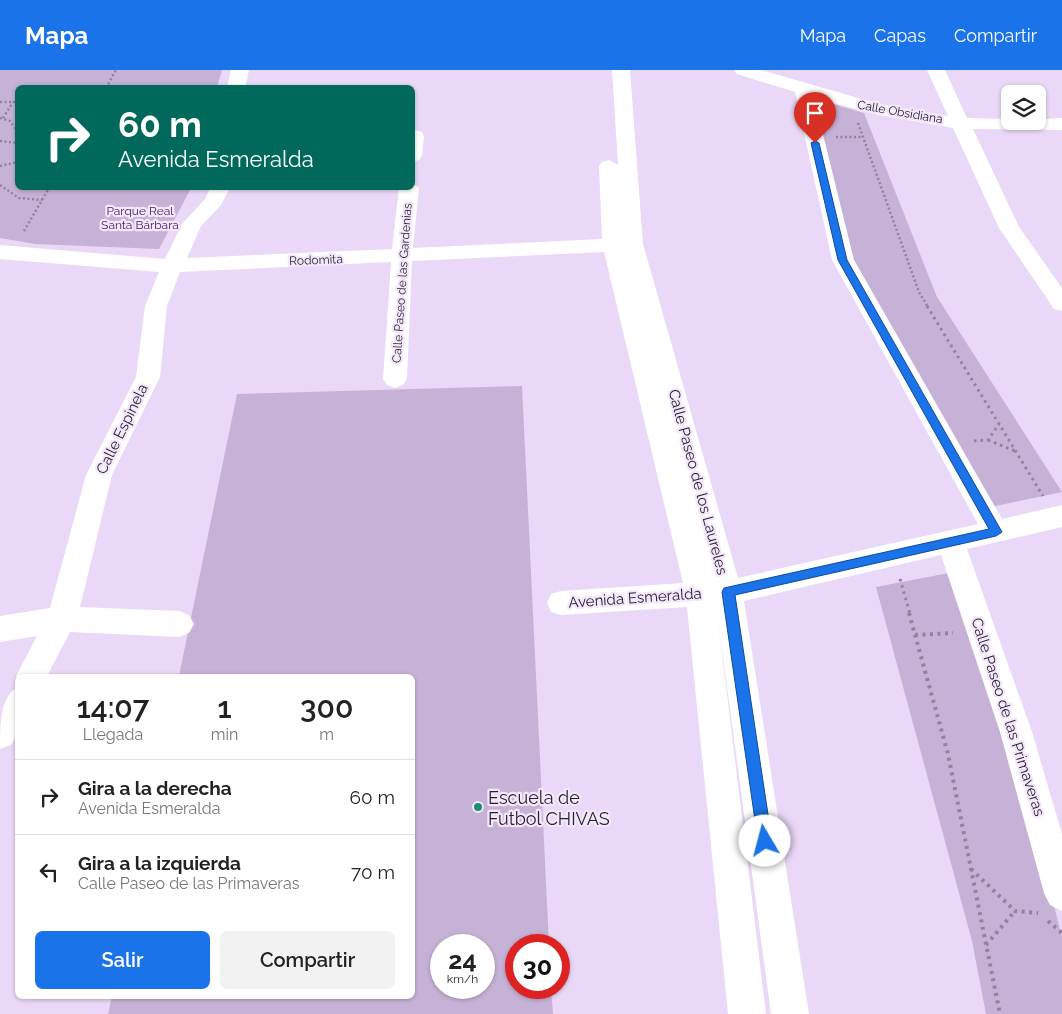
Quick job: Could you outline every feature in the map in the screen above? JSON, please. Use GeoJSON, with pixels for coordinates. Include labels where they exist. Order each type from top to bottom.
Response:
{"type":"FeatureCollection","features":[{"type":"Feature","properties":{"kind":"street"},"geometry":{"type":"LineString","coordinates":[[237,85],[240,70]]}},
{"type":"Feature","properties":{"kind":"street","name":"Calle Paseo de los Laureles"},"geometry":{"type":"LineString","coordinates":[[604,70],[623,244],[700,594],[747,1014]]}},
{"type":"Feature","properties":{"kind":"street","name":"Calle Paseo de los Laureles"},"geometry":{"type":"LineString","coordinates":[[621,70],[623,244],[728,592],[790,1014]]}},
{"type":"Feature","properties":{"kind":"street","name":"Calle Obsidiana"},"geometry":{"type":"LineString","coordinates":[[743,70],[775,75],[802,90],[873,109],[963,124],[1062,124]]}},
{"type":"Feature","properties":{"kind":"street"},"geometry":{"type":"LineString","coordinates":[[936,70],[963,124],[1009,228],[1062,304]]}},
{"type":"Feature","properties":{"kind":"street"},"geometry":{"type":"LineString","coordinates":[[802,90],[843,260],[996,532]]}},
{"type":"Feature","properties":{"kind":"street","name":"Calle Espinela"},"geometry":{"type":"LineString","coordinates":[[32,674],[62,619],[99,474],[148,378],[156,306],[192,224],[214,201],[219,190]]}},
{"type":"Feature","properties":{"kind":"street","name":"Calle Paseo de las Gardenias"},"geometry":{"type":"LineString","coordinates":[[395,379],[402,256],[409,190]]}},
{"type":"Feature","properties":{"kind":"street","name":"Rodomita"},"geometry":{"type":"LineString","coordinates":[[0,252],[172,266],[623,244]]}},
{"type":"Feature","properties":{"kind":"street","name":"Avenida Esmeralda"},"geometry":{"type":"LineString","coordinates":[[560,603],[728,592],[1059,517]]}},
{"type":"Feature","properties":{"kind":"street","name":"Calle Paseo de las Primaveras"},"geometry":{"type":"LineString","coordinates":[[951,542],[1016,732],[1053,903]]}},
{"type":"Feature","properties":{"kind":"street"},"geometry":{"type":"LineString","coordinates":[[0,629],[62,619],[180,624]]}},
{"type":"Feature","properties":{"kind":"street"},"geometry":{"type":"LineString","coordinates":[[0,734],[15,706]]}},
{"type":"Feature","properties":{"kind":"path"},"geometry":{"type":"LineString","coordinates":[[108,85],[116,70]]}},
{"type":"Feature","properties":{"kind":"path"},"geometry":{"type":"LineString","coordinates":[[0,102],[13,102]]}},
{"type":"Feature","properties":{"kind":"path"},"geometry":{"type":"LineString","coordinates":[[13,102],[1,118],[10,121],[15,128]]}},
{"type":"Feature","properties":{"kind":"path"},"geometry":{"type":"LineString","coordinates":[[850,103],[919,292],[999,424],[1059,517]]}},
{"type":"Feature","properties":{"kind":"path"},"geometry":{"type":"LineString","coordinates":[[828,137],[862,137]]}},
{"type":"Feature","properties":{"kind":"path"},"geometry":{"type":"LineString","coordinates":[[0,142],[15,143]]}},
{"type":"Feature","properties":{"kind":"path"},"geometry":{"type":"LineString","coordinates":[[0,166],[15,163]]}},
{"type":"Feature","properties":{"kind":"path"},"geometry":{"type":"LineString","coordinates":[[0,184],[18,199],[27,201],[42,200]]}},
{"type":"Feature","properties":{"kind":"path"},"geometry":{"type":"LineString","coordinates":[[24,232],[47,190]]}},
{"type":"Feature","properties":{"kind":"path"},"geometry":{"type":"LineString","coordinates":[[988,440],[999,424]]}},
{"type":"Feature","properties":{"kind":"path"},"geometry":{"type":"LineString","coordinates":[[971,442],[988,440],[1016,451]]}},
{"type":"Feature","properties":{"kind":"path"},"geometry":{"type":"LineString","coordinates":[[893,555],[948,754],[1000,1014]]}},
{"type":"Feature","properties":{"kind":"path"},"geometry":{"type":"LineString","coordinates":[[915,635],[961,633]]}},
{"type":"Feature","properties":{"kind":"path"},"geometry":{"type":"LineString","coordinates":[[971,869],[1015,911]]}},
{"type":"Feature","properties":{"kind":"path"},"geometry":{"type":"LineString","coordinates":[[986,945],[1015,911],[1053,903]]}},
{"type":"Feature","properties":{"kind":"green space","name":"Parque Real Santa Bárbara"},"geometry":{"type":"Polygon","coordinates":[[[0,70],[222,70],[218,85],[15,85],[15,190],[190,190],[159,249],[35,244],[0,238],[0,70]]]}},
{"type":"Feature","properties":{"kind":"green space"},"geometry":{"type":"Polygon","coordinates":[[[812,98],[864,113],[937,297],[1062,492],[991,507],[850,256],[812,98]]]}},
{"type":"Feature","properties":{"kind":"green space","name":"Escuela de Futbol CHIVAS"},"geometry":{"type":"Polygon","coordinates":[[[522,386],[548,934],[505,934],[505,999],[552,999],[553,1014],[108,1014],[111,999],[415,999],[415,674],[179,674],[237,394],[522,386]]]}},
{"type":"Feature","properties":{"kind":"green space"},"geometry":{"type":"Polygon","coordinates":[[[954,572],[1013,743],[1062,937],[1062,1014],[986,1014],[972,941],[876,587],[954,572]]]}},
{"type":"Feature","properties":{"kind":"place","name":"Escuela de Futbol CHIVAS"},"geometry":{"type":"Point","coordinates":[478,807]}},
{"type":"Feature","properties":{"kind":"route"},"geometry":{"type":"LineString","coordinates":[[765,841],[728,592],[996,532],[843,260],[815,143]]}}]}
